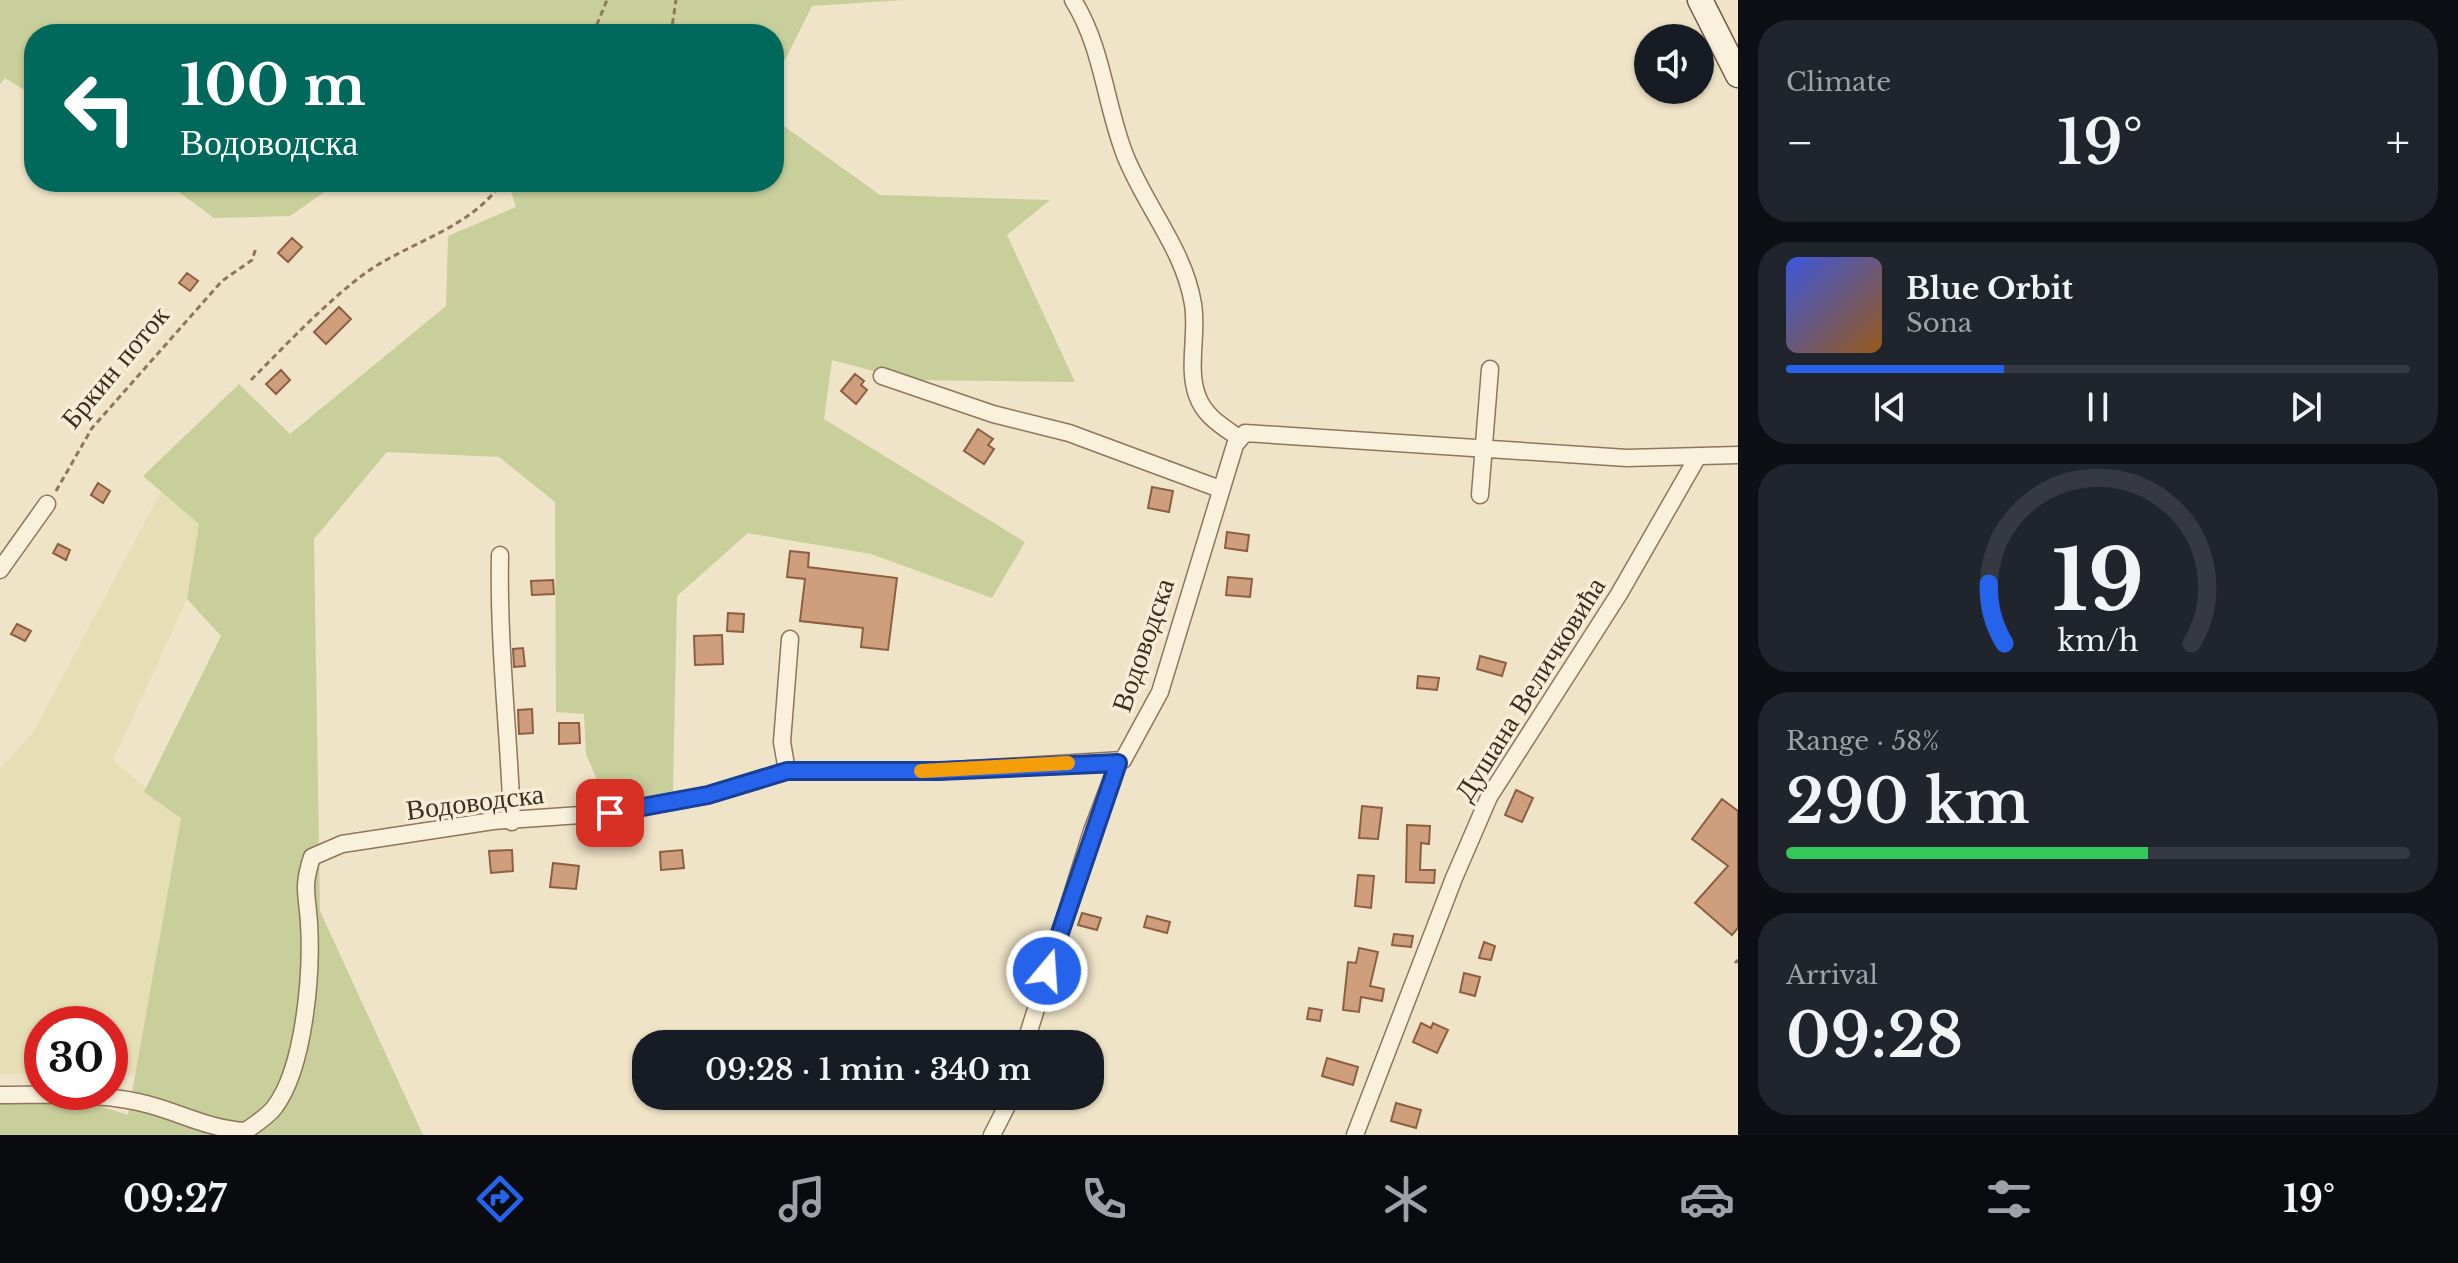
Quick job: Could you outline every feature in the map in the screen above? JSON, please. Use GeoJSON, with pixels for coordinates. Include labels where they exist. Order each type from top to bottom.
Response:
{"type":"FeatureCollection","features":[{"type":"Feature","properties":{"kind":"main road"},"geometry":{"type":"LineString","coordinates":[[1700,0],[1738,75]]}},
{"type":"Feature","properties":{"kind":"street"},"geometry":{"type":"LineString","coordinates":[[1073,0],[1093,36],[1124,152],[1164,226],[1187,280],[1194,305],[1197,395],[1210,418],[1239,438],[1249,433],[1627,458],[1738,455]]}},
{"type":"Feature","properties":{"kind":"street"},"geometry":{"type":"LineString","coordinates":[[1480,495],[1490,369]]}},
{"type":"Feature","properties":{"kind":"street"},"geometry":{"type":"LineString","coordinates":[[882,376],[993,414],[1069,433],[1220,489]]}},
{"type":"Feature","properties":{"kind":"street","name":"Водоводска"},"geometry":{"type":"LineString","coordinates":[[0,1095],[80,1095],[138,1102],[217,1130],[246,1131],[273,1109],[284,1091],[299,1047],[309,923],[303,884],[312,857],[342,844],[610,813],[708,795],[787,771],[939,771],[1118,763],[1129,753],[1160,692],[1220,489],[1239,438]]}},
{"type":"Feature","properties":{"kind":"street","name":"Душана Величковића"},"geometry":{"type":"LineString","coordinates":[[1355,1135],[1409,1002],[1454,878],[1489,797],[1619,594],[1697,458]]}},
{"type":"Feature","properties":{"kind":"street"},"geometry":{"type":"LineString","coordinates":[[0,570],[47,504]]}},
{"type":"Feature","properties":{"kind":"street"},"geometry":{"type":"LineString","coordinates":[[500,555],[498,608],[509,711],[512,822]]}},
{"type":"Feature","properties":{"kind":"street"},"geometry":{"type":"LineString","coordinates":[[787,771],[782,742],[790,639]]}},
{"type":"Feature","properties":{"kind":"street"},"geometry":{"type":"LineString","coordinates":[[1029,1030],[1092,831],[1118,763]]}},
{"type":"Feature","properties":{"kind":"street"},"geometry":{"type":"LineString","coordinates":[[992,1135],[1005,1110]]}},
{"type":"Feature","properties":{"kind":"path"},"geometry":{"type":"LineString","coordinates":[[597,24],[607,0]]}},
{"type":"Feature","properties":{"kind":"path"},"geometry":{"type":"LineString","coordinates":[[672,24],[676,0]]}},
{"type":"Feature","properties":{"kind":"path"},"geometry":{"type":"LineString","coordinates":[[251,380],[363,275],[413,244],[465,219],[486,203],[494,192]]}},
{"type":"Feature","properties":{"kind":"path","name":"Бркин поток"},"geometry":{"type":"LineString","coordinates":[[47,504],[92,428],[222,281],[252,260],[256,248]]}},
{"type":"Feature","properties":{"kind":"shaded area"},"geometry":{"type":"Polygon","coordinates":[[[161,492],[199,524],[187,599],[113,760],[181,818],[135,1076],[128,1076],[128,1006],[24,1006],[24,1073],[0,1074],[0,769],[34,731],[161,492]]]}},
{"type":"Feature","properties":{"kind":"green space"},"geometry":{"type":"Polygon","coordinates":[[[0,0],[903,0],[812,6],[784,62],[784,24],[24,24],[24,90],[5,78],[0,84],[0,0]]]}},
{"type":"Feature","properties":{"kind":"green space"},"geometry":{"type":"Polygon","coordinates":[[[784,126],[880,195],[1050,200],[1007,235],[1075,382],[907,380],[832,360],[824,419],[1025,542],[992,598],[871,554],[748,533],[677,596],[673,791],[607,804],[586,754],[584,714],[556,712],[555,502],[499,457],[387,452],[314,539],[320,911],[423,1135],[0,1135],[0,1104],[24,1104],[24,1110],[113,1110],[128,1115],[181,818],[144,792],[221,636],[187,599],[199,524],[143,476],[239,384],[290,434],[446,306],[448,236],[516,207],[511,192],[784,192],[784,126]]]}},
{"type":"Feature","properties":{"kind":"green space"},"geometry":{"type":"Polygon","coordinates":[[[179,192],[325,192],[290,216],[214,218],[179,192]]]}},
{"type":"Feature","properties":{"kind":"building"},"geometry":{"type":"Polygon","coordinates":[[[292,238],[302,247],[288,262],[278,253],[292,238]]]}},
{"type":"Feature","properties":{"kind":"building"},"geometry":{"type":"Polygon","coordinates":[[[187,273],[198,281],[190,291],[179,283],[187,273]]]}},
{"type":"Feature","properties":{"kind":"building"},"geometry":{"type":"Polygon","coordinates":[[[339,307],[351,319],[326,344],[314,332],[339,307]]]}},
{"type":"Feature","properties":{"kind":"building"},"geometry":{"type":"Polygon","coordinates":[[[281,370],[290,380],[276,394],[266,384],[281,370]]]}},
{"type":"Feature","properties":{"kind":"building"},"geometry":{"type":"Polygon","coordinates":[[[855,374],[864,381],[861,385],[867,390],[856,404],[841,391],[855,374]]]}},
{"type":"Feature","properties":{"kind":"building"},"geometry":{"type":"Polygon","coordinates":[[[978,429],[993,439],[988,445],[994,449],[984,464],[964,451],[978,429]]]}},
{"type":"Feature","properties":{"kind":"building"},"geometry":{"type":"Polygon","coordinates":[[[98,483],[110,491],[103,503],[91,495],[98,483]]]}},
{"type":"Feature","properties":{"kind":"building"},"geometry":{"type":"Polygon","coordinates":[[[1152,487],[1173,491],[1169,512],[1148,508],[1152,487]]]}},
{"type":"Feature","properties":{"kind":"building"},"geometry":{"type":"Polygon","coordinates":[[[1227,532],[1249,535],[1247,551],[1225,548],[1227,532]]]}},
{"type":"Feature","properties":{"kind":"building"},"geometry":{"type":"Polygon","coordinates":[[[58,544],[70,550],[66,560],[53,553],[58,544]]]}},
{"type":"Feature","properties":{"kind":"building"},"geometry":{"type":"Polygon","coordinates":[[[790,551],[809,553],[808,567],[897,578],[888,650],[861,647],[863,628],[800,621],[805,579],[787,577],[790,551]]]}},
{"type":"Feature","properties":{"kind":"building"},"geometry":{"type":"Polygon","coordinates":[[[1228,577],[1252,579],[1250,597],[1226,595],[1228,577]]]}},
{"type":"Feature","properties":{"kind":"building"},"geometry":{"type":"Polygon","coordinates":[[[553,580],[554,594],[532,595],[531,581],[553,580]]]}},
{"type":"Feature","properties":{"kind":"building"},"geometry":{"type":"Polygon","coordinates":[[[728,613],[744,614],[743,632],[727,631],[728,613]]]}},
{"type":"Feature","properties":{"kind":"building"},"geometry":{"type":"Polygon","coordinates":[[[17,624],[31,631],[25,641],[11,634],[17,624]]]}},
{"type":"Feature","properties":{"kind":"building"},"geometry":{"type":"Polygon","coordinates":[[[722,635],[723,664],[695,665],[694,636],[722,635]]]}},
{"type":"Feature","properties":{"kind":"building"},"geometry":{"type":"Polygon","coordinates":[[[523,648],[525,666],[514,667],[513,649],[523,648]]]}},
{"type":"Feature","properties":{"kind":"building"},"geometry":{"type":"Polygon","coordinates":[[[1480,656],[1506,663],[1502,676],[1477,669],[1480,656]]]}},
{"type":"Feature","properties":{"kind":"building"},"geometry":{"type":"Polygon","coordinates":[[[1418,676],[1439,678],[1437,690],[1417,688],[1418,676]]]}},
{"type":"Feature","properties":{"kind":"building"},"geometry":{"type":"Polygon","coordinates":[[[532,709],[533,733],[519,734],[518,710],[532,709]]]}},
{"type":"Feature","properties":{"kind":"building"},"geometry":{"type":"Polygon","coordinates":[[[559,723],[579,723],[580,743],[559,744],[559,723]]]}},
{"type":"Feature","properties":{"kind":"building"},"geometry":{"type":"Polygon","coordinates":[[[1516,790],[1533,798],[1522,822],[1505,815],[1516,790]]]}},
{"type":"Feature","properties":{"kind":"building"},"geometry":{"type":"Polygon","coordinates":[[[1722,799],[1738,811],[1738,928],[1732,935],[1695,903],[1728,866],[1692,839],[1722,799]]]}},
{"type":"Feature","properties":{"kind":"building"},"geometry":{"type":"Polygon","coordinates":[[[1362,806],[1382,808],[1378,839],[1359,838],[1362,806]]]}},
{"type":"Feature","properties":{"kind":"building"},"geometry":{"type":"Polygon","coordinates":[[[1407,825],[1430,826],[1429,844],[1421,843],[1420,870],[1435,870],[1434,883],[1406,882],[1407,825]]]}},
{"type":"Feature","properties":{"kind":"building"},"geometry":{"type":"Polygon","coordinates":[[[512,850],[513,871],[491,873],[489,851],[512,850]]]}},
{"type":"Feature","properties":{"kind":"building"},"geometry":{"type":"Polygon","coordinates":[[[682,850],[684,868],[661,870],[660,852],[682,850]]]}},
{"type":"Feature","properties":{"kind":"building"},"geometry":{"type":"Polygon","coordinates":[[[553,863],[579,866],[576,889],[550,887],[553,863]]]}},
{"type":"Feature","properties":{"kind":"building"},"geometry":{"type":"Polygon","coordinates":[[[1358,875],[1374,876],[1371,908],[1355,906],[1358,875]]]}},
{"type":"Feature","properties":{"kind":"building"},"geometry":{"type":"Polygon","coordinates":[[[1082,913],[1101,918],[1097,930],[1078,925],[1082,913]]]}},
{"type":"Feature","properties":{"kind":"building"},"geometry":{"type":"Polygon","coordinates":[[[1147,916],[1170,922],[1167,933],[1144,927],[1147,916]]]}},
{"type":"Feature","properties":{"kind":"building"},"geometry":{"type":"Polygon","coordinates":[[[1394,934],[1413,936],[1411,947],[1392,945],[1394,934]]]}},
{"type":"Feature","properties":{"kind":"building"},"geometry":{"type":"Polygon","coordinates":[[[1484,942],[1495,946],[1491,960],[1479,958],[1484,942]]]}},
{"type":"Feature","properties":{"kind":"building"},"geometry":{"type":"Polygon","coordinates":[[[1359,948],[1378,952],[1370,986],[1384,989],[1382,1001],[1361,997],[1359,1012],[1343,1010],[1348,962],[1356,963],[1359,948]]]}},
{"type":"Feature","properties":{"kind":"building"},"geometry":{"type":"Polygon","coordinates":[[[1464,973],[1480,977],[1475,996],[1460,992],[1464,973]]]}},
{"type":"Feature","properties":{"kind":"building"},"geometry":{"type":"Polygon","coordinates":[[[1309,1008],[1322,1010],[1320,1021],[1307,1019],[1309,1008]]]}},
{"type":"Feature","properties":{"kind":"building"},"geometry":{"type":"Polygon","coordinates":[[[1421,1023],[1431,1028],[1433,1023],[1448,1030],[1437,1053],[1413,1042],[1421,1023]]]}},
{"type":"Feature","properties":{"kind":"building"},"geometry":{"type":"Polygon","coordinates":[[[1327,1058],[1358,1067],[1353,1085],[1322,1076],[1327,1058]]]}},
{"type":"Feature","properties":{"kind":"building"},"geometry":{"type":"Polygon","coordinates":[[[1396,1103],[1421,1110],[1416,1128],[1391,1121],[1396,1103]]]}},
{"type":"Feature","properties":{"kind":"slow traffic"},"geometry":{"type":"LineString","coordinates":[[921,771],[1068,763]]}},
{"type":"Feature","properties":{"kind":"route"},"geometry":{"type":"LineString","coordinates":[[610,813],[708,795],[787,771],[939,771],[1118,763],[1108,796],[1092,831],[1047,971]]}}]}
